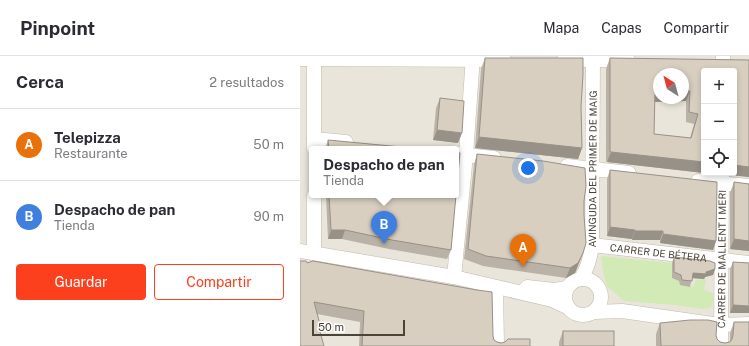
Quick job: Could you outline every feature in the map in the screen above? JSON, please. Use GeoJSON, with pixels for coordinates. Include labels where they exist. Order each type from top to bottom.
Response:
{"type":"FeatureCollection","features":[{"type":"Feature","properties":{"kind":"street"},"geometry":{"type":"LineString","coordinates":[[314,58],[314,144],[358,144]]}},
{"type":"Feature","properties":{"kind":"street"},"geometry":{"type":"LineString","coordinates":[[459,189],[461,154],[473,58]]}},
{"type":"Feature","properties":{"kind":"street"},"geometry":{"type":"LineString","coordinates":[[300,59],[473,58],[518,60]]}},
{"type":"Feature","properties":{"kind":"street"},"geometry":{"type":"LineString","coordinates":[[548,60],[593,58],[639,61]]}},
{"type":"Feature","properties":{"kind":"street","name":"AVINGUDA DEL PRIMER DE MAIG"},"geometry":{"type":"LineString","coordinates":[[581,279],[590,260],[592,244],[593,58]]}},
{"type":"Feature","properties":{"kind":"street"},"geometry":{"type":"LineString","coordinates":[[707,61],[726,63]]}},
{"type":"Feature","properties":{"kind":"street"},"geometry":{"type":"LineString","coordinates":[[461,154],[505,159]]}},
{"type":"Feature","properties":{"kind":"street"},"geometry":{"type":"LineString","coordinates":[[553,165],[638,174]]}},
{"type":"Feature","properties":{"kind":"street"},"geometry":{"type":"LineString","coordinates":[[684,179],[722,178],[749,186]]}},
{"type":"Feature","properties":{"kind":"street","name":"CARRER DE MALLENT I MERI"},"geometry":{"type":"LineString","coordinates":[[721,346],[722,178]]}},
{"type":"Feature","properties":{"kind":"street"},"geometry":{"type":"LineString","coordinates":[[314,198],[314,253]]}},
{"type":"Feature","properties":{"kind":"street"},"geometry":{"type":"LineString","coordinates":[[454,277],[458,198]]}},
{"type":"Feature","properties":{"kind":"street","name":"CARRER DE BÉTERA"},"geometry":{"type":"LineString","coordinates":[[592,244],[749,263]]}},
{"type":"Feature","properties":{"kind":"street"},"geometry":{"type":"LineString","coordinates":[[300,251],[469,280],[552,300],[567,307],[574,314],[584,316],[594,312],[622,311],[720,325],[749,324]]}},
{"type":"Feature","properties":{"kind":"street"},"geometry":{"type":"LineString","coordinates":[[567,307],[564,297],[567,288],[573,282],[581,279],[590,280],[597,285],[601,293],[622,311]]}},
{"type":"Feature","properties":{"kind":"street"},"geometry":{"type":"LineString","coordinates":[[469,280],[554,290],[567,288]]}},
{"type":"Feature","properties":{"kind":"street"},"geometry":{"type":"LineString","coordinates":[[496,287],[497,346]]}},
{"type":"Feature","properties":{"kind":"street"},"geometry":{"type":"LineString","coordinates":[[594,312],[600,304],[601,293]]}},
{"type":"Feature","properties":{"kind":"shaded area"},"geometry":{"type":"Polygon","coordinates":[[[300,56],[749,56],[749,346],[300,346],[300,56]]]}},
{"type":"Feature","properties":{"kind":"green space"},"geometry":{"type":"Polygon","coordinates":[[[601,256],[672,263],[672,278],[679,281],[681,285],[693,287],[696,280],[706,279],[704,290],[713,293],[711,308],[702,309],[675,305],[624,301],[607,286],[601,256]]]}},
{"type":"Feature","properties":{"kind":"building"},"geometry":{"type":"Polygon","coordinates":[[[485,58],[583,58],[581,106],[582,148],[479,137],[485,58]]]}},
{"type":"Feature","properties":{"kind":"building"},"geometry":{"type":"Polygon","coordinates":[[[610,58],[749,60],[749,167],[737,165],[737,68],[701,68],[701,162],[611,152],[610,58]]]}},
{"type":"Feature","properties":{"kind":"building"},"geometry":{"type":"Polygon","coordinates":[[[440,98],[464,101],[462,133],[437,130],[440,98]]]}},
{"type":"Feature","properties":{"kind":"building"},"geometry":{"type":"Polygon","coordinates":[[[328,140],[391,146],[329,146],[328,140]]]}},
{"type":"Feature","properties":{"kind":"building"},"geometry":{"type":"Polygon","coordinates":[[[477,154],[543,161],[585,168],[586,186],[584,215],[586,243],[578,263],[570,268],[486,256],[468,249],[477,154]]]}},
{"type":"Feature","properties":{"kind":"building"},"geometry":{"type":"Polygon","coordinates":[[[610,170],[717,182],[716,241],[663,234],[663,231],[635,231],[610,227],[610,170]]]}},
{"type":"Feature","properties":{"kind":"building"},"geometry":{"type":"Polygon","coordinates":[[[734,182],[749,184],[749,241],[734,239],[734,182]]]}},
{"type":"Feature","properties":{"kind":"building"},"geometry":{"type":"Polygon","coordinates":[[[329,198],[456,198],[451,250],[345,230],[331,230],[329,198]]]}},
{"type":"Feature","properties":{"kind":"building"},"geometry":{"type":"Polygon","coordinates":[[[674,257],[710,261],[715,263],[715,269],[706,272],[706,274],[693,273],[692,281],[682,280],[681,275],[674,272],[674,257]]]}},
{"type":"Feature","properties":{"kind":"building"},"geometry":{"type":"Polygon","coordinates":[[[300,261],[306,261],[307,263],[313,261],[492,292],[494,340],[501,343],[508,339],[530,339],[530,346],[362,346],[364,311],[314,302],[324,346],[300,346],[300,261]]]}},
{"type":"Feature","properties":{"kind":"building"},"geometry":{"type":"Polygon","coordinates":[[[733,262],[749,263],[749,306],[733,305],[733,262]]]}},
{"type":"Feature","properties":{"kind":"building"},"geometry":{"type":"Polygon","coordinates":[[[708,320],[717,322],[717,339],[720,342],[725,343],[730,342],[732,339],[734,322],[749,322],[749,346],[661,346],[660,323],[708,320]]]}},
{"type":"Feature","properties":{"kind":"building"},"geometry":{"type":"Polygon","coordinates":[[[563,331],[614,331],[614,346],[563,346],[563,331]]]}},
{"type":"Feature","properties":{"kind":"place","name":"Despacho de pan"},"geometry":{"type":"Point","coordinates":[384,244]}},
{"type":"Feature","properties":{"kind":"place","name":"Telepizza"},"geometry":{"type":"Point","coordinates":[523,267]}}]}
